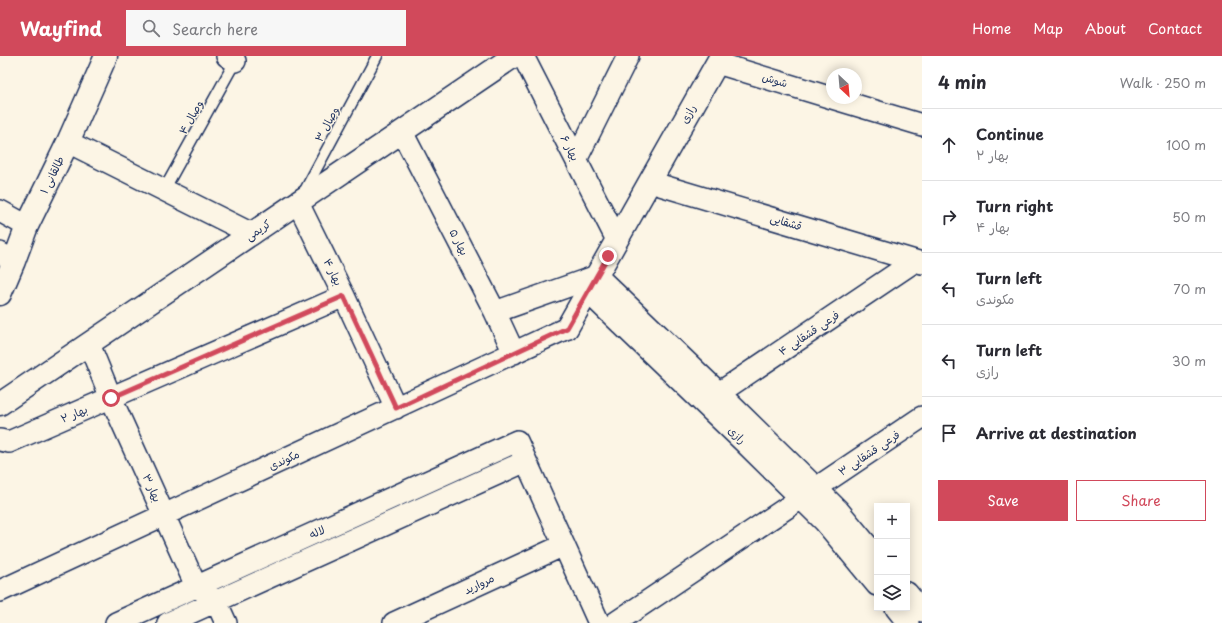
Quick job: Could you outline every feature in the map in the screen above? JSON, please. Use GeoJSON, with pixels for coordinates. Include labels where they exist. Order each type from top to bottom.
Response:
{"type":"FeatureCollection","features":[{"type":"Feature","properties":{"kind":"street","name":"طالقانی ۱"},"geometry":{"type":"LineString","coordinates":[[0,294],[7,257],[27,226],[68,142],[106,56]]}},
{"type":"Feature","properties":{"kind":"street","name":"کریمی"},"geometry":{"type":"LineString","coordinates":[[0,404],[514,56]]}},
{"type":"Feature","properties":{"kind":"street","name":"بهار ۶"},"geometry":{"type":"LineString","coordinates":[[523,56],[617,240]]}},
{"type":"Feature","properties":{"kind":"street"},"geometry":{"type":"LineString","coordinates":[[576,160],[628,56]]}},
{"type":"Feature","properties":{"kind":"street","name":"شوش"},"geometry":{"type":"LineString","coordinates":[[719,59],[826,96]]}},
{"type":"Feature","properties":{"kind":"street","name":"رازی"},"geometry":{"type":"LineString","coordinates":[[567,328],[719,59]]}},
{"type":"Feature","properties":{"kind":"street","name":"شوش"},"geometry":{"type":"LineString","coordinates":[[852,104],[922,125]]}},
{"type":"Feature","properties":{"kind":"street","name":"بهار ۵"},"geometry":{"type":"LineString","coordinates":[[402,132],[495,312],[514,353]]}},
{"type":"Feature","properties":{"kind":"street"},"geometry":{"type":"LineString","coordinates":[[68,142],[252,234]]}},
{"type":"Feature","properties":{"kind":"street","name":"قشقایی"},"geometry":{"type":"LineString","coordinates":[[650,182],[919,262]]}},
{"type":"Feature","properties":{"kind":"street","name":"بهار ۴"},"geometry":{"type":"LineString","coordinates":[[298,203],[344,296],[396,408]]}},
{"type":"Feature","properties":{"kind":"street"},"geometry":{"type":"LineString","coordinates":[[0,211],[27,226]]}},
{"type":"Feature","properties":{"kind":"street","name":"فرعی قشقایی ۴"},"geometry":{"type":"LineString","coordinates":[[710,397],[919,262]]}},
{"type":"Feature","properties":{"kind":"street"},"geometry":{"type":"LineString","coordinates":[[495,312],[592,284]]}},
{"type":"Feature","properties":{"kind":"street","name":"رازی"},"geometry":{"type":"LineString","coordinates":[[592,284],[808,493],[825,522],[867,555],[874,576]]}},
{"type":"Feature","properties":{"kind":"street","name":"بهار ۲"},"geometry":{"type":"LineString","coordinates":[[0,440],[10,442],[344,296]]}},
{"type":"Feature","properties":{"kind":"street","name":"مکوندی"},"geometry":{"type":"LineString","coordinates":[[0,591],[567,328]]}},
{"type":"Feature","properties":{"kind":"street","name":"بهار ۳"},"geometry":{"type":"LineString","coordinates":[[89,344],[111,398],[196,586],[216,601],[226,623]]}},
{"type":"Feature","properties":{"kind":"street","name":"فرعی قشقایی ۳"},"geometry":{"type":"LineString","coordinates":[[615,623],[922,417]]}},
{"type":"Feature","properties":{"kind":"street","name":"لاله"},"geometry":{"type":"LineString","coordinates":[[116,623],[517,441],[526,462],[168,623]]}},
{"type":"Feature","properties":{"kind":"street"},"geometry":{"type":"LineString","coordinates":[[526,462],[599,623]]}},
{"type":"Feature","properties":{"kind":"street","name":"مروارید"},"geometry":{"type":"LineString","coordinates":[[394,623],[564,545]]}},
{"type":"Feature","properties":{"kind":"lane","name":"وصال ۳"},"geometry":{"type":"LineString","coordinates":[[298,203],[377,56]]}},
{"type":"Feature","properties":{"kind":"lane","name":"وصال ۴"},"geometry":{"type":"LineString","coordinates":[[164,190],[233,58]]}},
{"type":"Feature","properties":{"kind":"route"},"geometry":{"type":"LineString","coordinates":[[111,398],[344,296],[396,408],[567,328],[608,256]]}}]}
